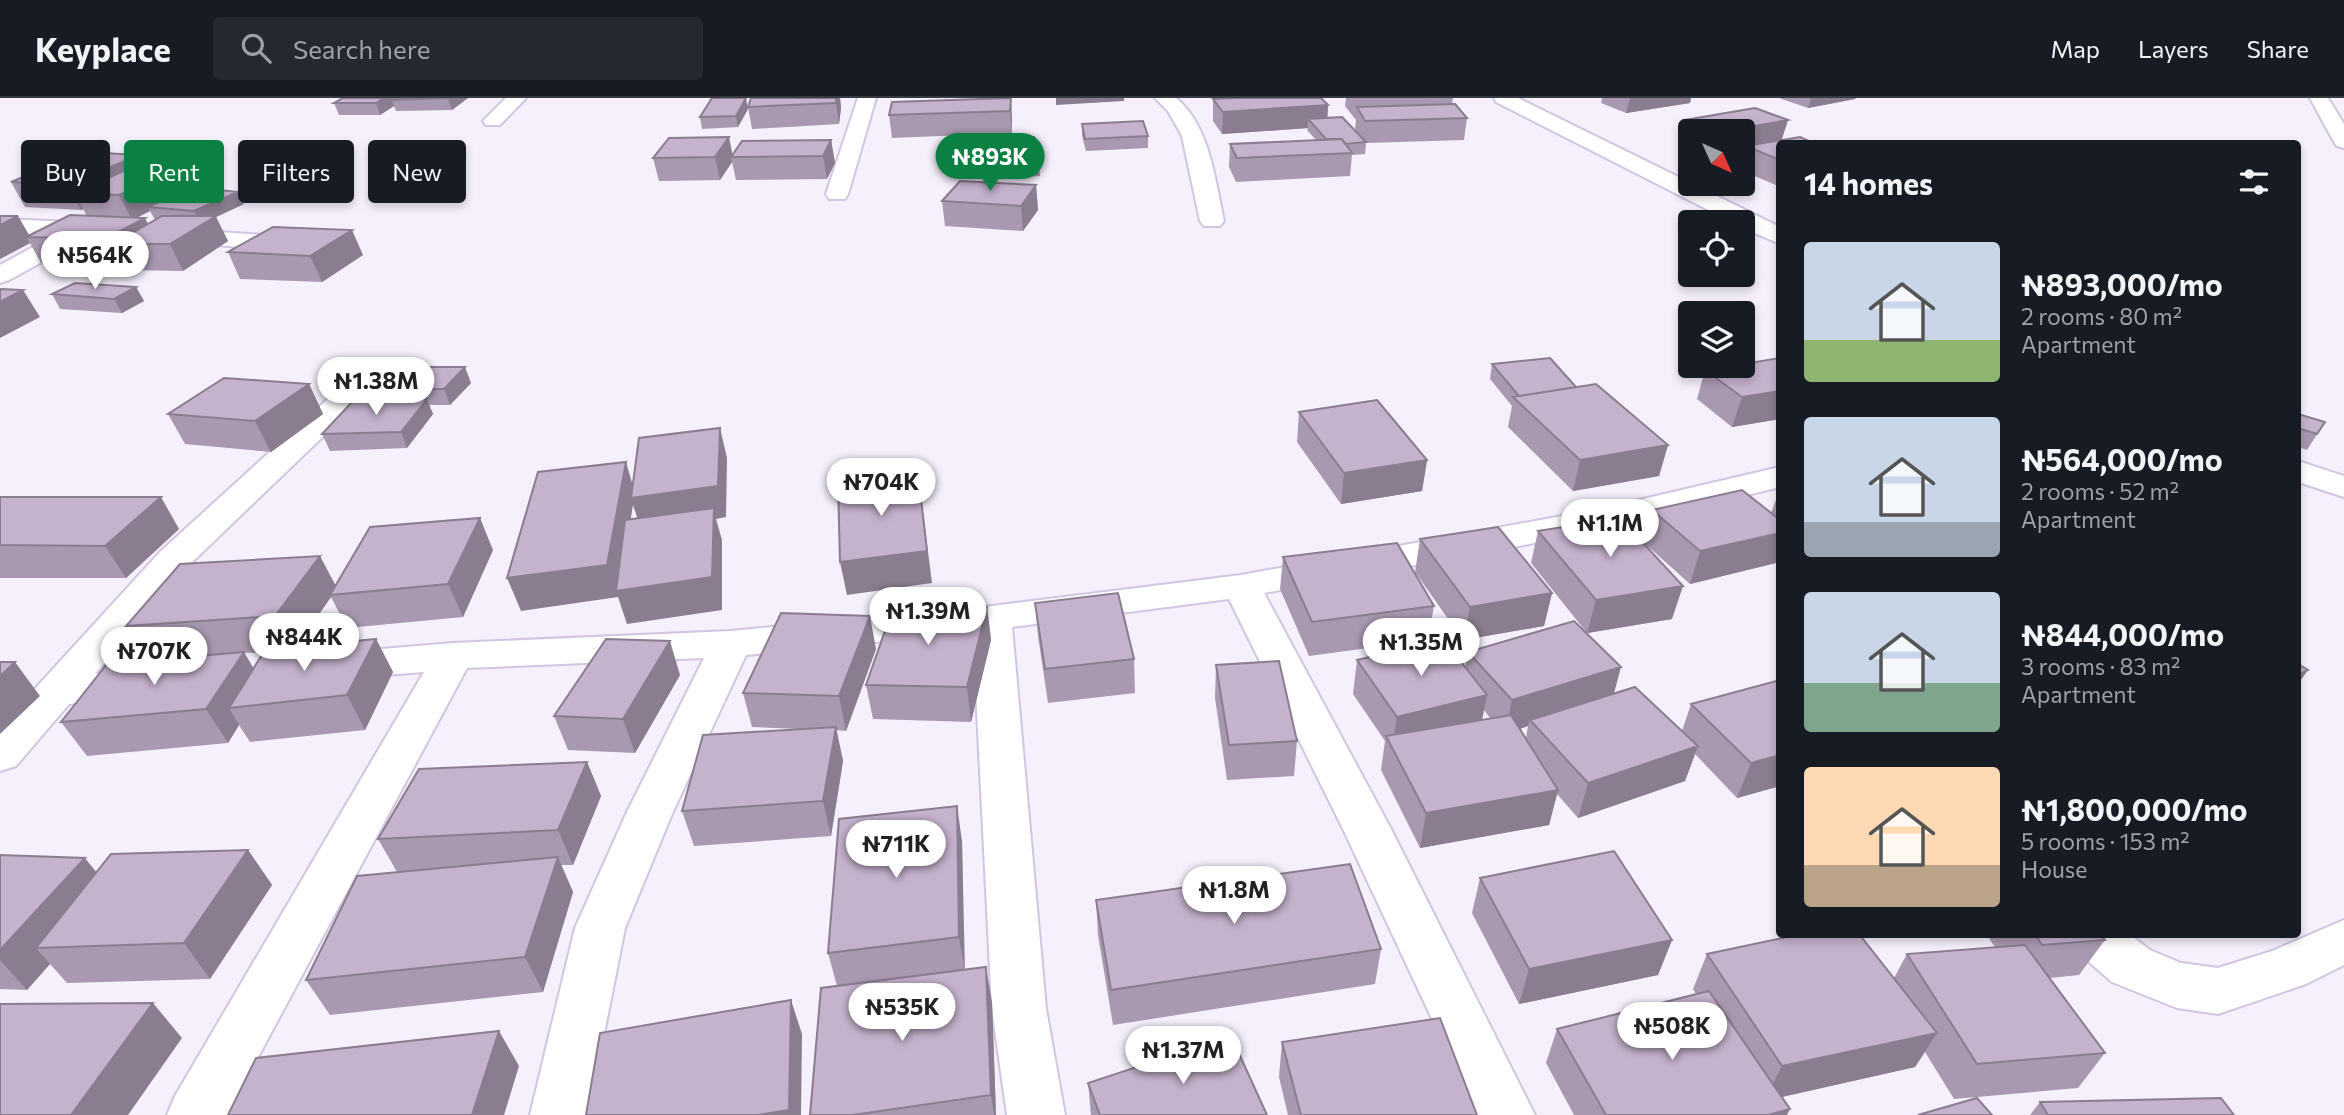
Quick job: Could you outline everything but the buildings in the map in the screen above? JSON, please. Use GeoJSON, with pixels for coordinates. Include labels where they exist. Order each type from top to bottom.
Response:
{"type":"FeatureCollection","features":[{"type":"Feature","properties":{"kind":"main road"},"geometry":{"type":"LineString","coordinates":[[493,121],[517,98]]}},
{"type":"Feature","properties":{"kind":"main road"},"geometry":{"type":"LineString","coordinates":[[837,194],[867,98]]}},
{"type":"Feature","properties":{"kind":"main road"},"geometry":{"type":"LineString","coordinates":[[1164,98],[1170,102],[1195,140],[1212,221]]}},
{"type":"Feature","properties":{"kind":"main road"},"geometry":{"type":"LineString","coordinates":[[1506,98],[1776,235]]}},
{"type":"Feature","properties":{"kind":"main road"},"geometry":{"type":"LineString","coordinates":[[2319,98],[2344,142]]}},
{"type":"Feature","properties":{"kind":"main road"},"geometry":{"type":"LineString","coordinates":[[0,226],[115,232]]}},
{"type":"Feature","properties":{"kind":"main road"},"geometry":{"type":"LineString","coordinates":[[0,275],[85,229]]}},
{"type":"Feature","properties":{"kind":"main road"},"geometry":{"type":"LineString","coordinates":[[155,235],[264,242]]}},
{"type":"Feature","properties":{"kind":"main road"},"geometry":{"type":"LineString","coordinates":[[0,755],[173,560],[375,371]]}},
{"type":"Feature","properties":{"kind":"main road"},"geometry":{"type":"LineString","coordinates":[[303,669],[453,656],[730,643],[992,618],[1241,586],[1600,520],[1776,478]]}},
{"type":"Feature","properties":{"kind":"main road"},"geometry":{"type":"LineString","coordinates":[[2323,480],[2344,518]]}},
{"type":"Feature","properties":{"kind":"main road"},"geometry":{"type":"LineString","coordinates":[[1241,586],[1367,829],[1506,1115]]}},
{"type":"Feature","properties":{"kind":"main road"},"geometry":{"type":"LineString","coordinates":[[992,618],[1018,1009],[1036,1115]]}},
{"type":"Feature","properties":{"kind":"main road"},"geometry":{"type":"LineString","coordinates":[[559,1115],[600,928],[649,814],[730,643]]}},
{"type":"Feature","properties":{"kind":"main road"},"geometry":{"type":"LineString","coordinates":[[196,1115],[453,656]]}},
{"type":"Feature","properties":{"kind":"main road"},"geometry":{"type":"LineString","coordinates":[[57,691],[180,680]]}},
{"type":"Feature","properties":{"kind":"main road"},"geometry":{"type":"LineString","coordinates":[[2097,938],[2131,966],[2177,985],[2218,991],[2287,968],[2344,941]]}}]}
